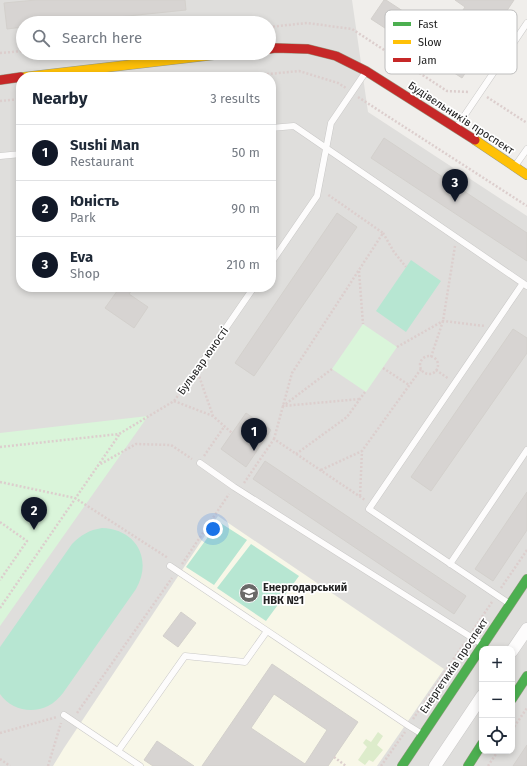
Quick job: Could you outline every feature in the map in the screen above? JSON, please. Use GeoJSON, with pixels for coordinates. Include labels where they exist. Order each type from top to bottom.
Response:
{"type":"FeatureCollection","features":[{"type":"Feature","properties":{"kind":"street","name":"Будівельників проспект"},"geometry":{"type":"LineString","coordinates":[[276,48],[308,49],[336,56],[366,71],[527,175]]}},
{"type":"Feature","properties":{"kind":"street"},"geometry":{"type":"LineString","coordinates":[[67,72],[171,60]]}},
{"type":"Feature","properties":{"kind":"street"},"geometry":{"type":"LineString","coordinates":[[0,80],[16,78]]}},
{"type":"Feature","properties":{"kind":"street","name":"Енергетиків проспект"},"geometry":{"type":"LineString","coordinates":[[402,766],[527,579]]}},
{"type":"Feature","properties":{"kind":"street"},"geometry":{"type":"LineString","coordinates":[[515,647],[527,629]]}},
{"type":"Feature","properties":{"kind":"street"},"geometry":{"type":"LineString","coordinates":[[515,694],[527,676]]}},
{"type":"Feature","properties":{"kind":"street"},"geometry":{"type":"LineString","coordinates":[[436,766],[479,701]]}},
{"type":"Feature","properties":{"kind":"street"},"geometry":{"type":"LineString","coordinates":[[468,766],[479,749]]}},
{"type":"Feature","properties":{"kind":"lane"},"geometry":{"type":"LineString","coordinates":[[517,38],[527,23]]}},
{"type":"Feature","properties":{"kind":"lane"},"geometry":{"type":"LineString","coordinates":[[276,255],[317,196],[331,122],[366,71]]}},
{"type":"Feature","properties":{"kind":"lane"},"geometry":{"type":"LineString","coordinates":[[456,128],[493,74]]}},
{"type":"Feature","properties":{"kind":"lane"},"geometry":{"type":"LineString","coordinates":[[276,128],[294,126],[525,285],[493,327],[369,509],[510,604]]}},
{"type":"Feature","properties":{"kind":"lane"},"geometry":{"type":"LineString","coordinates":[[514,167],[527,149]]}},
{"type":"Feature","properties":{"kind":"lane"},"geometry":{"type":"LineString","coordinates":[[0,156],[16,154]]}},
{"type":"Feature","properties":{"kind":"lane","name":"Бульвар юності"},"geometry":{"type":"LineString","coordinates":[[201,364],[251,292]]}},
{"type":"Feature","properties":{"kind":"lane"},"geometry":{"type":"LineString","coordinates":[[450,564],[527,450]]}},
{"type":"Feature","properties":{"kind":"lane"},"geometry":{"type":"LineString","coordinates":[[200,463],[483,645]]}},
{"type":"Feature","properties":{"kind":"lane"},"geometry":{"type":"LineString","coordinates":[[170,566],[179,568],[266,631],[423,734]]}},
{"type":"Feature","properties":{"kind":"lane"},"geometry":{"type":"LineString","coordinates":[[118,751],[185,656],[245,662],[266,631]]}},
{"type":"Feature","properties":{"kind":"lane"},"geometry":{"type":"LineString","coordinates":[[64,715],[140,766]]}},
{"type":"Feature","properties":{"kind":"path"},"geometry":{"type":"LineString","coordinates":[[276,26],[307,23],[352,29],[385,51]]}},
{"type":"Feature","properties":{"kind":"path"},"geometry":{"type":"LineString","coordinates":[[0,53],[16,51]]}},
{"type":"Feature","properties":{"kind":"path"},"geometry":{"type":"LineString","coordinates":[[276,73],[299,71],[338,83],[527,206]]}},
{"type":"Feature","properties":{"kind":"path"},"geometry":{"type":"LineString","coordinates":[[421,74],[447,91],[480,93],[527,123]]}},
{"type":"Feature","properties":{"kind":"path"},"geometry":{"type":"LineString","coordinates":[[0,101],[16,99]]}},
{"type":"Feature","properties":{"kind":"path"},"geometry":{"type":"LineString","coordinates":[[318,188],[383,234],[394,252],[406,267]]}},
{"type":"Feature","properties":{"kind":"path"},"geometry":{"type":"LineString","coordinates":[[72,721],[179,568],[274,439],[292,373],[383,234]]}},
{"type":"Feature","properties":{"kind":"path"},"geometry":{"type":"LineString","coordinates":[[431,357],[443,320],[456,238]]}},
{"type":"Feature","properties":{"kind":"path"},"geometry":{"type":"LineString","coordinates":[[359,271],[363,324]]}},
{"type":"Feature","properties":{"kind":"path"},"geometry":{"type":"LineString","coordinates":[[396,347],[443,320],[493,327]]}},
{"type":"Feature","properties":{"kind":"path"},"geometry":{"type":"LineString","coordinates":[[428,356],[431,357],[434,358],[438,365],[436,370],[431,374],[428,374],[423,372],[420,364],[423,359],[428,356]]}},
{"type":"Feature","properties":{"kind":"path"},"geometry":{"type":"LineString","coordinates":[[383,368],[409,385]]}},
{"type":"Feature","properties":{"kind":"path"},"geometry":{"type":"LineString","coordinates":[[284,406],[332,369]]}},
{"type":"Feature","properties":{"kind":"path"},"geometry":{"type":"LineString","coordinates":[[321,470],[362,451],[421,369]]}},
{"type":"Feature","properties":{"kind":"path","name":"Бульвар юності"},"geometry":{"type":"LineString","coordinates":[[0,447],[119,434],[174,401],[197,370],[212,416]]}},
{"type":"Feature","properties":{"kind":"path"},"geometry":{"type":"LineString","coordinates":[[436,370],[455,383]]}},
{"type":"Feature","properties":{"kind":"path"},"geometry":{"type":"LineString","coordinates":[[296,454],[347,417],[365,392]]}},
{"type":"Feature","properties":{"kind":"path"},"geometry":{"type":"LineString","coordinates":[[284,406],[360,399]]}},
{"type":"Feature","properties":{"kind":"path"},"geometry":{"type":"LineString","coordinates":[[174,401],[212,416],[232,433]]}},
{"type":"Feature","properties":{"kind":"path"},"geometry":{"type":"LineString","coordinates":[[97,466],[136,444],[171,445],[200,463],[224,427]]}},
{"type":"Feature","properties":{"kind":"path"},"geometry":{"type":"LineString","coordinates":[[0,608],[119,434]]}},
{"type":"Feature","properties":{"kind":"path"},"geometry":{"type":"LineString","coordinates":[[274,439],[372,504]]}},
{"type":"Feature","properties":{"kind":"path"},"geometry":{"type":"LineString","coordinates":[[360,496],[362,451]]}},
{"type":"Feature","properties":{"kind":"path"},"geometry":{"type":"LineString","coordinates":[[0,482],[76,498],[179,568]]}},
{"type":"Feature","properties":{"kind":"path"},"geometry":{"type":"LineString","coordinates":[[0,522],[27,541],[0,580]]}},
{"type":"Feature","properties":{"kind":"path"},"geometry":{"type":"LineString","coordinates":[[381,766],[469,636]]}},
{"type":"Feature","properties":{"kind":"path"},"geometry":{"type":"LineString","coordinates":[[515,726],[527,708]]}},
{"type":"Feature","properties":{"kind":"path"},"geometry":{"type":"LineString","coordinates":[[0,733],[64,715]]}},
{"type":"Feature","properties":{"kind":"path"},"geometry":{"type":"LineString","coordinates":[[48,766],[64,715]]}},
{"type":"Feature","properties":{"kind":"path"},"geometry":{"type":"LineString","coordinates":[[488,766],[496,754]]}},
{"type":"Feature","properties":{"kind":"path"},"geometry":{"type":"LineString","coordinates":[[334,757],[346,766]]}},
{"type":"Feature","properties":{"kind":"path"},"geometry":{"type":"LineString","coordinates":[[0,759],[10,766]]}},
{"type":"Feature","properties":{"kind":"shaded area"},"geometry":{"type":"Polygon","coordinates":[[[0,0],[352,0],[368,112],[527,216],[527,766],[0,766],[0,0]]]}},
{"type":"Feature","properties":{"kind":"shaded area","name":"Енергодарський НВК №1"},"geometry":{"type":"Polygon","coordinates":[[[218,516],[444,669],[377,766],[53,766],[64,748],[218,516]]]}},
{"type":"Feature","properties":{"kind":"green space"},"geometry":{"type":"Polygon","coordinates":[[[411,260],[441,281],[406,332],[376,311],[411,260]]]}},
{"type":"Feature","properties":{"kind":"green space"},"geometry":{"type":"Polygon","coordinates":[[[363,324],[397,347],[366,392],[332,369],[363,324]]]}},
{"type":"Feature","properties":{"kind":"green space"},"geometry":{"type":"Polygon","coordinates":[[[148,416],[0,626],[0,433],[148,416]]]}},
{"type":"Feature","properties":{"kind":"green space"},"geometry":{"type":"Polygon","coordinates":[[[219,522],[247,540],[214,585],[186,567],[219,522]]]}},
{"type":"Feature","properties":{"kind":"green space"},"geometry":{"type":"Polygon","coordinates":[[[102,528],[114,530],[124,534],[132,540],[138,548],[142,557],[143,567],[141,578],[136,589],[58,699],[48,706],[35,710],[22,709],[10,704],[0,694],[0,647],[72,544],[86,533],[102,528]]]}},
{"type":"Feature","properties":{"kind":"green space"},"geometry":{"type":"Polygon","coordinates":[[[251,544],[299,576],[266,621],[217,588],[251,544]]]}},
{"type":"Feature","properties":{"kind":"green space"},"geometry":{"type":"Polygon","coordinates":[[[378,732],[383,736],[377,745],[383,750],[373,762],[369,760],[365,765],[358,760],[367,747],[363,743],[366,739],[371,742],[378,732]]]}},
{"type":"Feature","properties":{"kind":"building"},"geometry":{"type":"Polygon","coordinates":[[[36,0],[185,0],[186,10],[128,16],[16,16],[16,28],[7,29],[4,3],[36,0]]]}},
{"type":"Feature","properties":{"kind":"building"},"geometry":{"type":"Polygon","coordinates":[[[384,0],[401,10],[385,10],[385,28],[371,19],[384,0]]]}},
{"type":"Feature","properties":{"kind":"building"},"geometry":{"type":"Polygon","coordinates":[[[455,0],[514,0],[507,10],[463,10],[465,7],[455,0]]]}},
{"type":"Feature","properties":{"kind":"building"},"geometry":{"type":"Polygon","coordinates":[[[456,74],[465,74],[462,78],[456,74]]]}},
{"type":"Feature","properties":{"kind":"building"},"geometry":{"type":"Polygon","coordinates":[[[384,138],[527,233],[527,261],[371,158],[384,138]]]}},
{"type":"Feature","properties":{"kind":"building"},"geometry":{"type":"Polygon","coordinates":[[[337,213],[357,227],[254,376],[235,363],[337,213]]]}},
{"type":"Feature","properties":{"kind":"building"},"geometry":{"type":"Polygon","coordinates":[[[116,292],[130,292],[129,294],[148,307],[134,328],[105,308],[116,292]]]}},
{"type":"Feature","properties":{"kind":"building"},"geometry":{"type":"Polygon","coordinates":[[[513,329],[527,338],[527,353],[431,491],[411,477],[513,329]]]}},
{"type":"Feature","properties":{"kind":"building"},"geometry":{"type":"Polygon","coordinates":[[[246,413],[271,430],[246,467],[221,449],[246,413]]]}},
{"type":"Feature","properties":{"kind":"building"},"geometry":{"type":"Polygon","coordinates":[[[265,461],[466,596],[454,614],[253,479],[265,461]]]}},
{"type":"Feature","properties":{"kind":"building"},"geometry":{"type":"Polygon","coordinates":[[[527,492],[527,530],[493,581],[475,569],[527,492]]]}},
{"type":"Feature","properties":{"kind":"building"},"geometry":{"type":"Polygon","coordinates":[[[181,612],[196,623],[178,647],[163,636],[181,612]]]}},
{"type":"Feature","properties":{"kind":"building"},"geometry":{"type":"Polygon","coordinates":[[[272,664],[358,722],[328,766],[202,766],[272,664]],[[274,694],[251,728],[305,764],[327,730],[274,694]]]}},
{"type":"Feature","properties":{"kind":"building"},"geometry":{"type":"Polygon","coordinates":[[[157,741],[194,766],[153,766],[144,760],[157,741]]]}},
{"type":"Feature","properties":{"kind":"building"},"geometry":{"type":"Polygon","coordinates":[[[527,745],[527,766],[513,766],[527,745]]]}},
{"type":"Feature","properties":{"kind":"traffic: fast"},"geometry":{"type":"LineString","coordinates":[[402,766],[527,579]]}},
{"type":"Feature","properties":{"kind":"traffic: fast"},"geometry":{"type":"LineString","coordinates":[[515,694],[527,676]]}},
{"type":"Feature","properties":{"kind":"traffic: fast"},"geometry":{"type":"LineString","coordinates":[[468,766],[479,749]]}},
{"type":"Feature","properties":{"kind":"traffic: slow"},"geometry":{"type":"LineString","coordinates":[[67,72],[171,60]]}},
{"type":"Feature","properties":{"kind":"traffic: slow"},"geometry":{"type":"LineString","coordinates":[[475,140],[527,175]]}},
{"type":"Feature","properties":{"kind":"traffic: jam"},"geometry":{"type":"LineString","coordinates":[[276,48],[308,49],[336,56],[366,71],[475,140]]}},
{"type":"Feature","properties":{"kind":"traffic: jam"},"geometry":{"type":"LineString","coordinates":[[0,80],[16,78]]}},
{"type":"Feature","properties":{"kind":"place","name":"Eva"},"geometry":{"type":"Point","coordinates":[455,202]}},
{"type":"Feature","properties":{"kind":"place","name":"Sushi Man"},"geometry":{"type":"Point","coordinates":[254,451]}},
{"type":"Feature","properties":{"kind":"place","name":"Юність"},"geometry":{"type":"Point","coordinates":[34,530]}},
{"type":"Feature","properties":{"kind":"place","name":"Енергодарський НВК №1"},"geometry":{"type":"Point","coordinates":[249,593]}}]}
